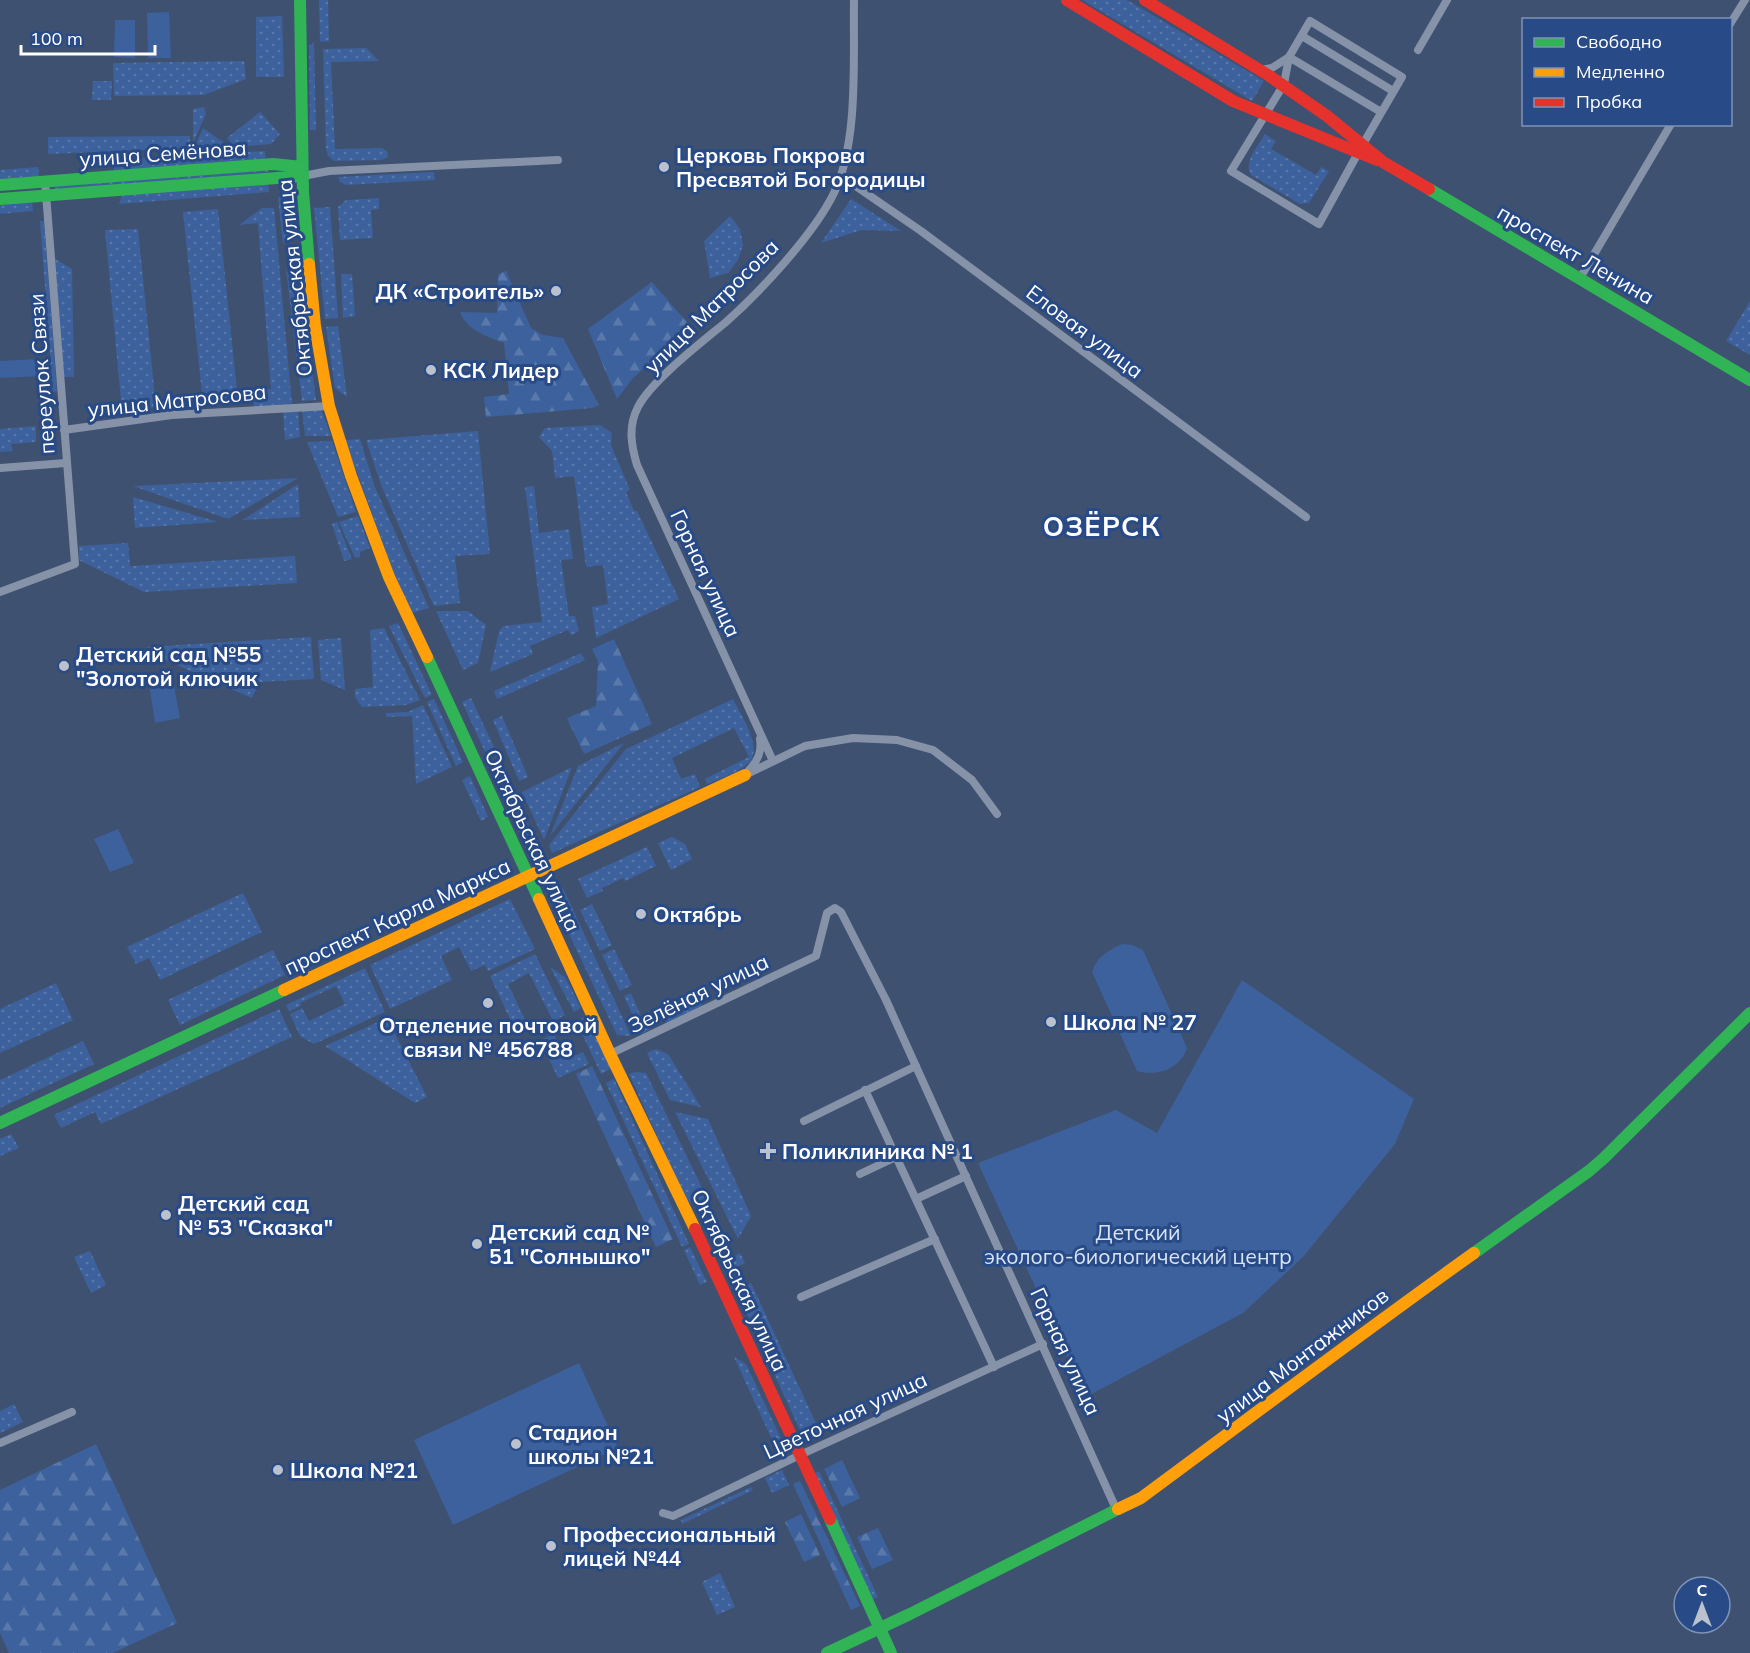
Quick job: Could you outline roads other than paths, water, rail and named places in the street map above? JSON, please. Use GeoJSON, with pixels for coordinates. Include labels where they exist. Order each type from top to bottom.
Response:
{"type":"FeatureCollection","features":[{"type":"Feature","properties":{"kind":"street","name":"Октябрьская улица"},"geometry":{"type":"LineString","coordinates":[[300,0],[302,171],[315,326],[329,405],[351,476],[389,577],[610,1054],[710,1259],[891,1653]]}},
{"type":"Feature","properties":{"kind":"street","name":"улица Матросова"},"geometry":{"type":"LineString","coordinates":[[645,398],[662,379],[752,296],[794,249],[826,208],[841,176],[851,114],[854,0]]}},
{"type":"Feature","properties":{"kind":"street","name":"проспект Ленина"},"geometry":{"type":"LineString","coordinates":[[1067,0],[1233,101],[1361,148]]}},
{"type":"Feature","properties":{"kind":"street","name":"проспект Ленина"},"geometry":{"type":"LineString","coordinates":[[1144,0],[1284,84],[1361,148],[1383,162],[1750,380]]}},
{"type":"Feature","properties":{"kind":"street"},"geometry":{"type":"LineString","coordinates":[[1418,50],[1448,0]]}},
{"type":"Feature","properties":{"kind":"street"},"geometry":{"type":"LineString","coordinates":[[1732,22],[1745,0]]}},
{"type":"Feature","properties":{"kind":"street"},"geometry":{"type":"LineString","coordinates":[[1310,21],[1402,77],[1319,224],[1232,171],[1284,84],[1289,57],[1310,21]]}},
{"type":"Feature","properties":{"kind":"street"},"geometry":{"type":"LineString","coordinates":[[1302,36],[1394,91]]}},
{"type":"Feature","properties":{"kind":"street"},"geometry":{"type":"LineString","coordinates":[[1261,70],[1272,68],[1289,57]]}},
{"type":"Feature","properties":{"kind":"street"},"geometry":{"type":"LineString","coordinates":[[1289,57],[1381,112]]}},
{"type":"Feature","properties":{"kind":"street"},"geometry":{"type":"LineString","coordinates":[[1580,278],[1670,126]]}},
{"type":"Feature","properties":{"kind":"street","name":"улица Семёнова"},"geometry":{"type":"LineString","coordinates":[[0,199],[302,171],[558,160]]}},
{"type":"Feature","properties":{"kind":"street","name":"улица Семёнова"},"geometry":{"type":"LineString","coordinates":[[0,184],[273,164],[302,171]]}},
{"type":"Feature","properties":{"kind":"street","name":"Еловая улица"},"geometry":{"type":"LineString","coordinates":[[841,176],[921,231],[1306,517]]}},
{"type":"Feature","properties":{"kind":"street","name":"переулок Связи"},"geometry":{"type":"LineString","coordinates":[[0,592],[75,564],[45,181]]}},
{"type":"Feature","properties":{"kind":"street","name":"Горная улица"},"geometry":{"type":"LineString","coordinates":[[645,398],[637,408],[631,434],[631,445],[637,465],[773,761]]}},
{"type":"Feature","properties":{"kind":"street","name":"улица Матросова"},"geometry":{"type":"LineString","coordinates":[[64,430],[172,415],[329,405]]}},
{"type":"Feature","properties":{"kind":"street"},"geometry":{"type":"LineString","coordinates":[[0,468],[66,463]]}},
{"type":"Feature","properties":{"kind":"street"},"geometry":{"type":"LineString","coordinates":[[745,775],[758,759],[761,750],[759,730]]}},
{"type":"Feature","properties":{"kind":"street","name":"проспект Карла Маркса"},"geometry":{"type":"LineString","coordinates":[[0,1123],[805,746],[853,738],[897,740],[933,750],[972,780],[997,814]]}},
{"type":"Feature","properties":{"kind":"street","name":"Горная улица"},"geometry":{"type":"LineString","coordinates":[[801,963],[816,956],[830,909],[835,908],[841,912],[860,945],[916,1066],[1117,1510]]}},
{"type":"Feature","properties":{"kind":"street","name":"Зелёная улица"},"geometry":{"type":"LineString","coordinates":[[610,1054],[801,963]]}},
{"type":"Feature","properties":{"kind":"street","name":"улица Монтажников"},"geometry":{"type":"LineString","coordinates":[[827,1653],[1141,1498],[1299,1382],[1336,1351],[1589,1171],[1750,1013]]}},
{"type":"Feature","properties":{"kind":"street"},"geometry":{"type":"LineString","coordinates":[[804,1121],[916,1066]]}},
{"type":"Feature","properties":{"kind":"street"},"geometry":{"type":"LineString","coordinates":[[865,1090],[994,1367]]}},
{"type":"Feature","properties":{"kind":"street"},"geometry":{"type":"LineString","coordinates":[[860,1174],[896,1157]]}},
{"type":"Feature","properties":{"kind":"street"},"geometry":{"type":"LineString","coordinates":[[916,1199],[966,1176]]}},
{"type":"Feature","properties":{"kind":"street"},"geometry":{"type":"LineString","coordinates":[[801,1297],[935,1239]]}},
{"type":"Feature","properties":{"kind":"street","name":"Цветочная улица"},"geometry":{"type":"LineString","coordinates":[[663,1513],[673,1516],[1043,1344]]}},
{"type":"Feature","properties":{"kind":"street"},"geometry":{"type":"LineString","coordinates":[[0,1443],[72,1412]]}},
{"type":"Feature","properties":{"kind":"place","name":"Церковь Покрова Пресвятой Богородицы"},"geometry":{"type":"Point","coordinates":[664,167]}},
{"type":"Feature","properties":{"kind":"place","name":"ДК «Строитель»"},"geometry":{"type":"Point","coordinates":[556,291]}},
{"type":"Feature","properties":{"kind":"place","name":"КСК Лидер"},"geometry":{"type":"Point","coordinates":[431,370]}},
{"type":"Feature","properties":{"kind":"place","name":"Детский сад №55 \"Золотой ключик"},"geometry":{"type":"Point","coordinates":[64,666]}},
{"type":"Feature","properties":{"kind":"place","name":"Октябрь"},"geometry":{"type":"Point","coordinates":[641,914]}},
{"type":"Feature","properties":{"kind":"place","name":"Отделение почтовой связи № 456788"},"geometry":{"type":"Point","coordinates":[488,1003]}},
{"type":"Feature","properties":{"kind":"place","name":"Школа № 27"},"geometry":{"type":"Point","coordinates":[1051,1022]}},
{"type":"Feature","properties":{"kind":"place","name":"Поликлиника № 1"},"geometry":{"type":"Point","coordinates":[768,1151]}},
{"type":"Feature","properties":{"kind":"place","name":"Детский сад № 53 \"Сказка\""},"geometry":{"type":"Point","coordinates":[166,1215]}},
{"type":"Feature","properties":{"kind":"place","name":"Детский сад № 51 \"Солнышко\""},"geometry":{"type":"Point","coordinates":[477,1244]}},
{"type":"Feature","properties":{"kind":"place","name":"Стадион школы №21"},"geometry":{"type":"Point","coordinates":[516,1444]}},
{"type":"Feature","properties":{"kind":"place","name":"Школа №21"},"geometry":{"type":"Point","coordinates":[278,1470]}},
{"type":"Feature","properties":{"kind":"place","name":"Профессиональный лицей №44"},"geometry":{"type":"Point","coordinates":[551,1546]}},
{"type":"Feature","properties":{"kind":"district","name":"ОЗЁРСК"},"geometry":{"type":"Point","coordinates":[1102,526]}},
{"type":"Feature","properties":{"kind":"park label","name":"Детский эколого-биологический центр"},"geometry":{"type":"Point","coordinates":[1138,1244]}}]}
